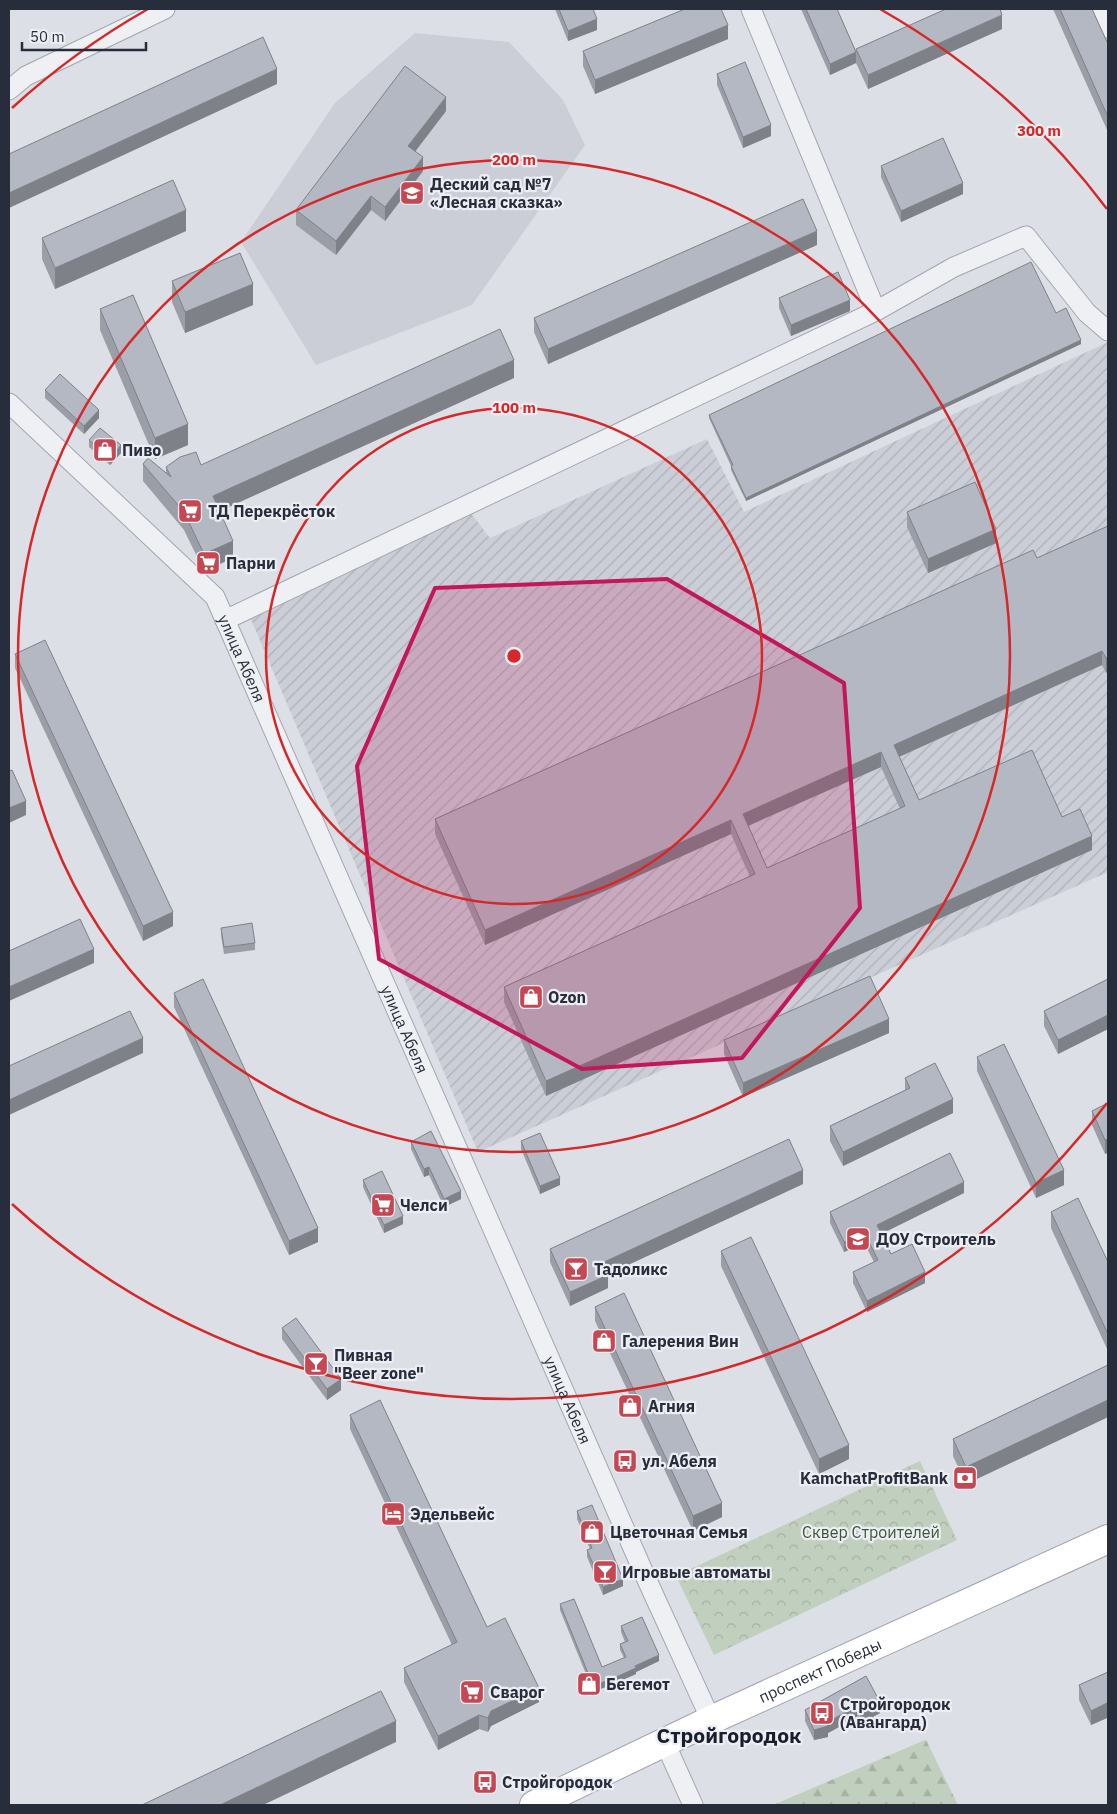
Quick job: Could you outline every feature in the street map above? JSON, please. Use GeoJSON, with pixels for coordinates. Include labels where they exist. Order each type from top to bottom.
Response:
{"type":"FeatureCollection","features":[{"type":"Feature","properties":{"kind":"main road","name":"проспект Победы"},"geometry":{"type":"LineString","coordinates":[[534,1805],[711,1720],[1108,1539]]}},
{"type":"Feature","properties":{"kind":"street"},"geometry":{"type":"LineString","coordinates":[[9,90],[26,76],[165,9]]}},
{"type":"Feature","properties":{"kind":"street"},"geometry":{"type":"LineString","coordinates":[[751,9],[876,311]]}},
{"type":"Feature","properties":{"kind":"street"},"geometry":{"type":"LineString","coordinates":[[1099,9],[1108,28]]}},
{"type":"Feature","properties":{"kind":"street"},"geometry":{"type":"LineString","coordinates":[[225,620],[876,311],[954,267],[1026,236],[1087,312],[1108,331]]}},
{"type":"Feature","properties":{"kind":"street","name":"улица Абеля"},"geometry":{"type":"LineString","coordinates":[[9,403],[214,596],[643,1572],[711,1720]]}},
{"type":"Feature","properties":{"kind":"street"},"geometry":{"type":"LineString","coordinates":[[665,1743],[693,1805]]}},
{"type":"Feature","properties":{"kind":"highlighted area"},"geometry":{"type":"Polygon","coordinates":[[[667,579],[844,683],[860,908],[742,1058],[582,1069],[379,959],[357,766],[435,588],[667,579]]]}},
{"type":"Feature","properties":{"kind":"shaded area","name":"Деский сад №7 «Лесная сказка»"},"geometry":{"type":"Polygon","coordinates":[[[415,33],[509,42],[563,100],[585,145],[472,305],[316,365],[241,242],[335,103],[415,33]]]}},
{"type":"Feature","properties":{"kind":"shaded area"},"geometry":{"type":"Polygon","coordinates":[[[1108,342],[1108,872],[478,1152],[250,617],[470,512],[490,538],[707,439],[744,512],[1108,342]]]}},
{"type":"Feature","properties":{"kind":"green space","name":"Сквер Строителей"},"geometry":{"type":"Polygon","coordinates":[[[920,1461],[957,1540],[714,1655],[676,1576],[920,1461]]]}},
{"type":"Feature","properties":{"kind":"green space"},"geometry":{"type":"Polygon","coordinates":[[[925,1740],[958,1805],[773,1805],[925,1740]]]}},
{"type":"Feature","properties":{"kind":"building"},"geometry":{"type":"Polygon","coordinates":[[[559,9],[593,9],[597,19],[568,31],[559,9]]]}},
{"type":"Feature","properties":{"kind":"building"},"geometry":{"type":"Polygon","coordinates":[[[685,9],[721,9],[728,25],[595,80],[583,51],[685,9]]]}},
{"type":"Feature","properties":{"kind":"building"},"geometry":{"type":"Polygon","coordinates":[[[806,9],[837,9],[856,52],[830,64],[806,9]]]}},
{"type":"Feature","properties":{"kind":"building"},"geometry":{"type":"Polygon","coordinates":[[[946,9],[1000,9],[1002,15],[868,75],[856,49],[946,9]]]}},
{"type":"Feature","properties":{"kind":"building"},"geometry":{"type":"Polygon","coordinates":[[[1060,9],[1092,9],[1108,44],[1108,117],[1060,9]]]}},
{"type":"Feature","properties":{"kind":"building"},"geometry":{"type":"Polygon","coordinates":[[[263,37],[277,69],[9,193],[9,154],[263,37]]]}},
{"type":"Feature","properties":{"kind":"building"},"geometry":{"type":"Polygon","coordinates":[[[745,62],[771,125],[743,137],[717,74],[745,62]]]}},
{"type":"Feature","properties":{"kind":"building"},"geometry":{"type":"Polygon","coordinates":[[[405,66],[446,97],[408,146],[423,157],[385,207],[371,196],[336,241],[296,210],[405,66]]]}},
{"type":"Feature","properties":{"kind":"building"},"geometry":{"type":"Polygon","coordinates":[[[943,138],[963,183],[901,211],[881,166],[943,138]]]}},
{"type":"Feature","properties":{"kind":"building"},"geometry":{"type":"Polygon","coordinates":[[[173,180],[186,210],[55,268],[42,238],[173,180]]]}},
{"type":"Feature","properties":{"kind":"building"},"geometry":{"type":"Polygon","coordinates":[[[803,199],[817,231],[548,349],[534,318],[803,199]]]}},
{"type":"Feature","properties":{"kind":"building"},"geometry":{"type":"Polygon","coordinates":[[[240,253],[253,284],[185,312],[172,281],[240,253]]]}},
{"type":"Feature","properties":{"kind":"building"},"geometry":{"type":"Polygon","coordinates":[[[1031,262],[1056,313],[1066,308],[1081,340],[746,498],[731,466],[733,465],[709,415],[1031,262]]]}},
{"type":"Feature","properties":{"kind":"building"},"geometry":{"type":"Polygon","coordinates":[[[838,272],[850,300],[791,325],[779,298],[838,272]]]}},
{"type":"Feature","properties":{"kind":"building"},"geometry":{"type":"Polygon","coordinates":[[[133,295],[188,424],[155,438],[100,309],[133,295]]]}},
{"type":"Feature","properties":{"kind":"building"},"geometry":{"type":"Polygon","coordinates":[[[500,329],[514,360],[213,496],[233,541],[204,554],[184,512],[143,464],[148,458],[171,477],[166,467],[180,457],[196,452],[201,465],[500,329]]]}},
{"type":"Feature","properties":{"kind":"building"},"geometry":{"type":"Polygon","coordinates":[[[60,374],[99,410],[84,426],[45,390],[60,374]]]}},
{"type":"Feature","properties":{"kind":"building"},"geometry":{"type":"Polygon","coordinates":[[[100,428],[121,445],[110,458],[89,440],[100,428]]]}},
{"type":"Feature","properties":{"kind":"building"},"geometry":{"type":"Polygon","coordinates":[[[975,482],[996,529],[928,559],[907,512],[975,482]]]}},
{"type":"Feature","properties":{"kind":"building"},"geometry":{"type":"Polygon","coordinates":[[[1108,526],[1108,657],[1106,658],[1102,651],[894,745],[919,800],[1032,750],[1062,817],[1080,809],[1092,836],[546,1081],[504,987],[755,874],[731,820],[485,930],[435,819],[1033,550],[1037,558],[1108,526]],[[881,752],[743,814],[767,868],[905,806],[881,752]]]}},
{"type":"Feature","properties":{"kind":"building"},"geometry":{"type":"Polygon","coordinates":[[[45,640],[173,912],[143,926],[15,654],[45,640]]]}},
{"type":"Feature","properties":{"kind":"building"},"geometry":{"type":"Polygon","coordinates":[[[12,770],[26,801],[9,808],[9,771],[12,770]]]}},
{"type":"Feature","properties":{"kind":"building"},"geometry":{"type":"Polygon","coordinates":[[[80,919],[94,949],[9,987],[9,951],[80,919]]]}},
{"type":"Feature","properties":{"kind":"building"},"geometry":{"type":"Polygon","coordinates":[[[252,923],[255,943],[224,947],[221,928],[252,923]]]}},
{"type":"Feature","properties":{"kind":"building"},"geometry":{"type":"Polygon","coordinates":[[[870,976],[889,1019],[743,1083],[724,1040],[870,976]]]}},
{"type":"Feature","properties":{"kind":"building"},"geometry":{"type":"Polygon","coordinates":[[[203,979],[318,1228],[289,1241],[174,993],[203,979]]]}},
{"type":"Feature","properties":{"kind":"building"},"geometry":{"type":"Polygon","coordinates":[[[1108,979],[1108,1015],[1058,1040],[1044,1011],[1108,979]]]}},
{"type":"Feature","properties":{"kind":"building"},"geometry":{"type":"Polygon","coordinates":[[[130,1011],[143,1038],[9,1100],[9,1066],[130,1011]]]}},
{"type":"Feature","properties":{"kind":"building"},"geometry":{"type":"Polygon","coordinates":[[[1004,1044],[1064,1170],[1036,1183],[977,1057],[1004,1044]]]}},
{"type":"Feature","properties":{"kind":"building"},"geometry":{"type":"Polygon","coordinates":[[[935,1063],[953,1099],[843,1152],[830,1126],[910,1088],[905,1078],[935,1063]]]}},
{"type":"Feature","properties":{"kind":"building"},"geometry":{"type":"Polygon","coordinates":[[[1108,1103],[1108,1139],[1105,1140],[1092,1111],[1108,1103]]]}},
{"type":"Feature","properties":{"kind":"building"},"geometry":{"type":"Polygon","coordinates":[[[431,1131],[461,1191],[444,1199],[429,1167],[424,1169],[411,1142],[431,1131]]]}},
{"type":"Feature","properties":{"kind":"building"},"geometry":{"type":"Polygon","coordinates":[[[540,1133],[560,1178],[540,1186],[521,1141],[540,1133]]]}},
{"type":"Feature","properties":{"kind":"building"},"geometry":{"type":"Polygon","coordinates":[[[789,1139],[803,1170],[602,1263],[608,1275],[570,1292],[550,1249],[789,1139]]]}},
{"type":"Feature","properties":{"kind":"building","name":"ДОУ Строитель"},"geometry":{"type":"Polygon","coordinates":[[[950,1153],[964,1182],[877,1225],[891,1254],[912,1244],[925,1272],[867,1301],[853,1272],[878,1260],[864,1232],[844,1242],[830,1212],[950,1153]]]}},
{"type":"Feature","properties":{"kind":"building","name":"Челси"},"geometry":{"type":"Polygon","coordinates":[[[382,1171],[403,1216],[384,1225],[363,1180],[382,1171]]]}},
{"type":"Feature","properties":{"kind":"building"},"geometry":{"type":"Polygon","coordinates":[[[1078,1198],[1108,1262],[1108,1334],[1051,1212],[1078,1198]]]}},
{"type":"Feature","properties":{"kind":"building"},"geometry":{"type":"Polygon","coordinates":[[[751,1237],[849,1445],[819,1459],[721,1251],[751,1237]]]}},
{"type":"Feature","properties":{"kind":"building"},"geometry":{"type":"Polygon","coordinates":[[[624,1293],[722,1503],[693,1516],[595,1307],[624,1293]]]}},
{"type":"Feature","properties":{"kind":"building"},"geometry":{"type":"Polygon","coordinates":[[[296,1318],[341,1379],[327,1389],[282,1328],[296,1318]]]}},
{"type":"Feature","properties":{"kind":"building"},"geometry":{"type":"Polygon","coordinates":[[[1108,1365],[1108,1400],[966,1467],[953,1439],[1108,1365]]]}},
{"type":"Feature","properties":{"kind":"building"},"geometry":{"type":"Polygon","coordinates":[[[380,1400],[487,1627],[505,1618],[539,1688],[491,1711],[488,1718],[479,1715],[438,1736],[404,1668],[457,1642],[350,1415],[380,1400]]]}},
{"type":"Feature","properties":{"kind":"building"},"geometry":{"type":"Polygon","coordinates":[[[592,1505],[623,1579],[603,1587],[587,1550],[592,1548],[577,1511],[592,1505]]]}},
{"type":"Feature","properties":{"kind":"building"},"geometry":{"type":"Polygon","coordinates":[[[574,1599],[602,1667],[626,1657],[620,1644],[628,1641],[621,1626],[642,1617],[659,1655],[614,1678],[598,1684],[597,1681],[592,1683],[560,1604],[574,1599]]]}},
{"type":"Feature","properties":{"kind":"building"},"geometry":{"type":"Polygon","coordinates":[[[1108,1672],[1108,1705],[1107,1703],[1091,1711],[1079,1685],[1108,1672]]]}},
{"type":"Feature","properties":{"kind":"building"},"geometry":{"type":"Polygon","coordinates":[[[866,1676],[880,1702],[860,1713],[857,1706],[826,1723],[828,1726],[814,1730],[805,1710],[866,1676]]]}},
{"type":"Feature","properties":{"kind":"building"},"geometry":{"type":"Polygon","coordinates":[[[381,1691],[396,1721],[220,1805],[142,1805],[381,1691]]]}},
{"type":"Feature","properties":{"kind":"place","name":"Деский сад №7 «Лесная сказка»"},"geometry":{"type":"Point","coordinates":[412,193]}},
{"type":"Feature","properties":{"kind":"place","name":"Пиво"},"geometry":{"type":"Point","coordinates":[105,450]}},
{"type":"Feature","properties":{"kind":"place","name":"ТД Перекрёсток"},"geometry":{"type":"Point","coordinates":[190,511]}},
{"type":"Feature","properties":{"kind":"place","name":"Парни"},"geometry":{"type":"Point","coordinates":[208,563]}},
{"type":"Feature","properties":{"kind":"place","name":"Ozon"},"geometry":{"type":"Point","coordinates":[531,997]}},
{"type":"Feature","properties":{"kind":"place","name":"Челси"},"geometry":{"type":"Point","coordinates":[383,1205]}},
{"type":"Feature","properties":{"kind":"place","name":"ДОУ Строитель"},"geometry":{"type":"Point","coordinates":[858,1239]}},
{"type":"Feature","properties":{"kind":"place","name":"Тадоликс"},"geometry":{"type":"Point","coordinates":[576,1269]}},
{"type":"Feature","properties":{"kind":"place","name":"Галерения Вин"},"geometry":{"type":"Point","coordinates":[604,1341]}},
{"type":"Feature","properties":{"kind":"place","name":"Пивная \"Beer zone\""},"geometry":{"type":"Point","coordinates":[316,1364]}},
{"type":"Feature","properties":{"kind":"place","name":"Агния"},"geometry":{"type":"Point","coordinates":[630,1406]}},
{"type":"Feature","properties":{"kind":"place","name":"ул. Абеля"},"geometry":{"type":"Point","coordinates":[625,1461]}},
{"type":"Feature","properties":{"kind":"place","name":"KamchatProfitBank"},"geometry":{"type":"Point","coordinates":[965,1478]}},
{"type":"Feature","properties":{"kind":"place","name":"Эдельвейс"},"geometry":{"type":"Point","coordinates":[393,1514]}},
{"type":"Feature","properties":{"kind":"place","name":"Цветочная Семья"},"geometry":{"type":"Point","coordinates":[592,1532]}},
{"type":"Feature","properties":{"kind":"place","name":"Игровые автоматы"},"geometry":{"type":"Point","coordinates":[605,1572]}},
{"type":"Feature","properties":{"kind":"place","name":"Бегемот"},"geometry":{"type":"Point","coordinates":[589,1684]}},
{"type":"Feature","properties":{"kind":"place","name":"Сварог"},"geometry":{"type":"Point","coordinates":[472,1692]}},
{"type":"Feature","properties":{"kind":"place","name":"Стройгородок (Авангард)"},"geometry":{"type":"Point","coordinates":[822,1713]}},
{"type":"Feature","properties":{"kind":"place","name":"Стройгородок"},"geometry":{"type":"Point","coordinates":[485,1782]}},
{"type":"Feature","properties":{"kind":"district","name":"Стройгородок"},"geometry":{"type":"Point","coordinates":[729,1735]}}]}
